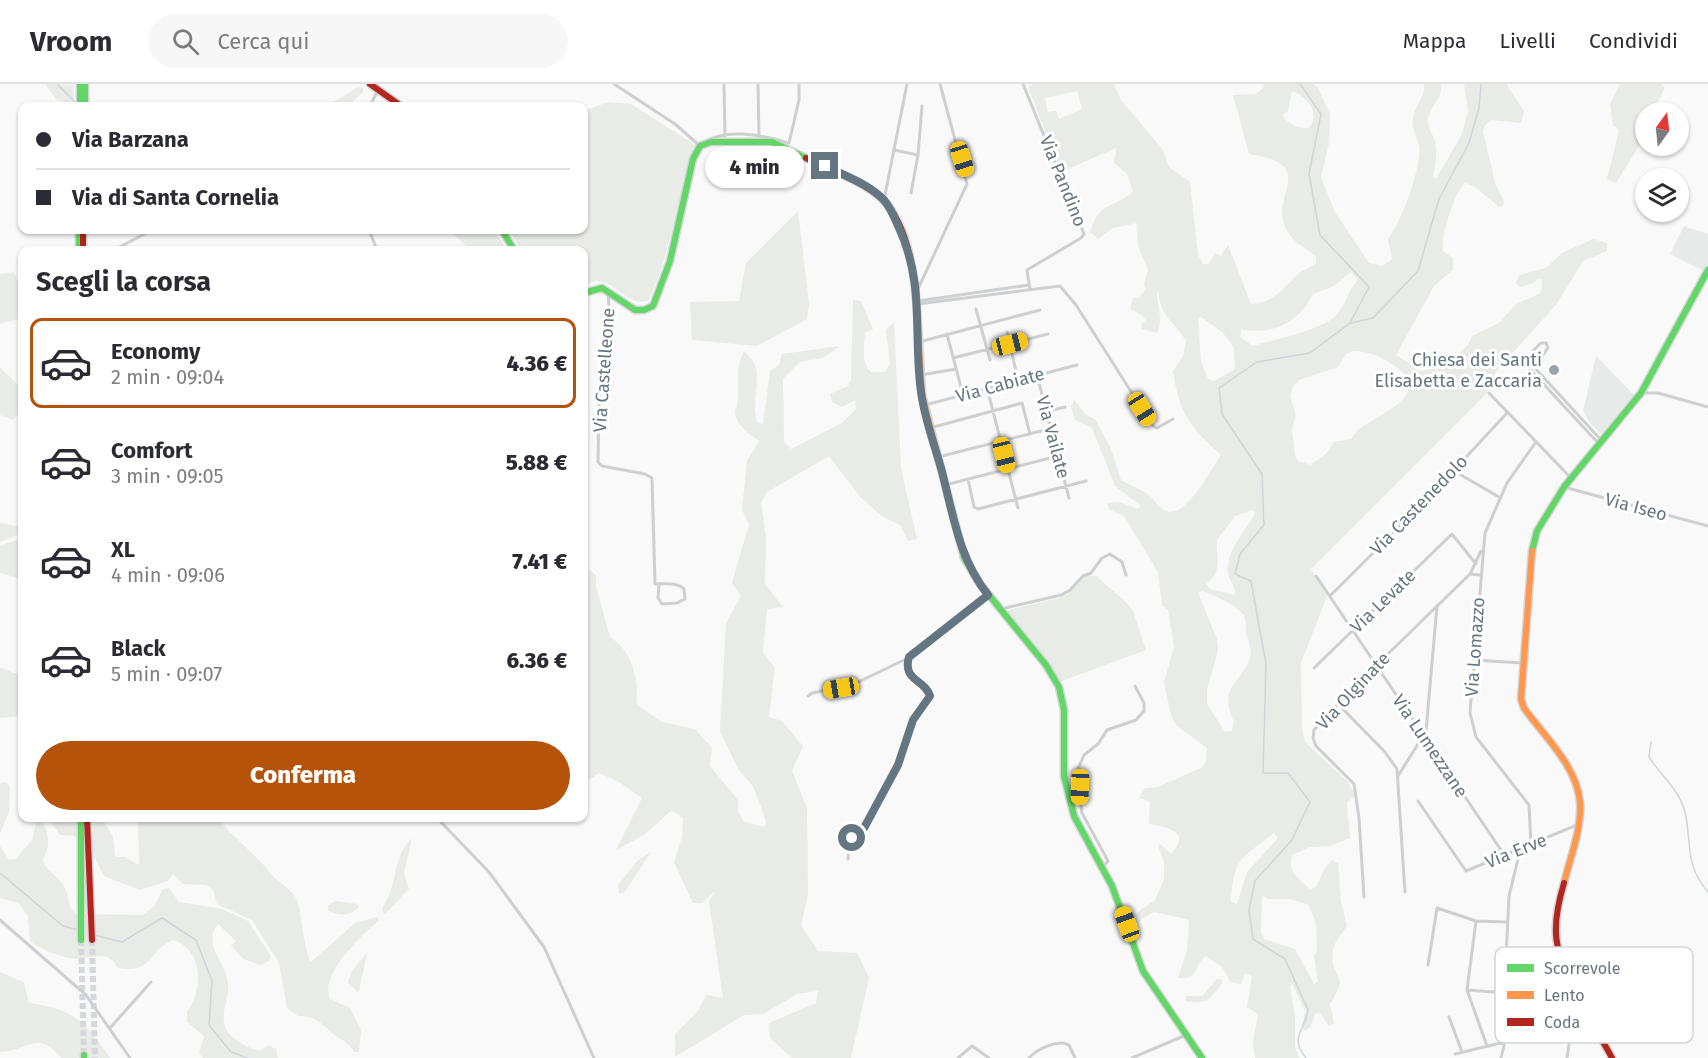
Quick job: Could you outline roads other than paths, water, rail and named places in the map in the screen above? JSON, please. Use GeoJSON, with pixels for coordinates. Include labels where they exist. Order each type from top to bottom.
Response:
{"type":"FeatureCollection","features":[{"type":"Feature","properties":{"kind":"main road"},"geometry":{"type":"LineString","coordinates":[[82,102],[83,84]]}},
{"type":"Feature","properties":{"kind":"main road"},"geometry":{"type":"LineString","coordinates":[[370,84],[395,102]]}},
{"type":"Feature","properties":{"kind":"main road"},"geometry":{"type":"LineString","coordinates":[[588,291],[597,288],[608,290],[632,309],[648,309],[657,301],[693,159],[700,146],[718,141],[758,140],[788,145],[866,187],[884,200],[904,238],[914,268],[918,303],[919,375],[924,405],[964,558],[988,595],[1046,665],[1059,687],[1064,710],[1062,758],[1066,789],[1078,824],[1119,903],[1143,971],[1202,1058]]}},
{"type":"Feature","properties":{"kind":"main road"},"geometry":{"type":"LineString","coordinates":[[1559,947],[1556,929],[1580,804],[1574,781],[1522,704],[1532,543],[1541,523],[1564,487],[1641,393],[1707,272]]}},
{"type":"Feature","properties":{"kind":"main road"},"geometry":{"type":"LineString","coordinates":[[81,822],[81,940]]}},
{"type":"Feature","properties":{"kind":"main road"},"geometry":{"type":"LineString","coordinates":[[87,822],[92,940]]}},
{"type":"Feature","properties":{"kind":"main road"},"geometry":{"type":"LineString","coordinates":[[1605,1043],[1612,1058]]}},
{"type":"Feature","properties":{"kind":"street"},"geometry":{"type":"LineString","coordinates":[[614,84],[675,124],[700,146],[710,138],[725,136],[759,136],[788,145],[799,100],[799,84]]}},
{"type":"Feature","properties":{"kind":"street"},"geometry":{"type":"LineString","coordinates":[[724,84],[725,136]]}},
{"type":"Feature","properties":{"kind":"street"},"geometry":{"type":"LineString","coordinates":[[758,84],[759,136]]}},
{"type":"Feature","properties":{"kind":"street"},"geometry":{"type":"LineString","coordinates":[[884,200],[907,84]]}},
{"type":"Feature","properties":{"kind":"street"},"geometry":{"type":"LineString","coordinates":[[917,291],[967,184],[940,84]]}},
{"type":"Feature","properties":{"kind":"street","name":"Via Pandino"},"geometry":{"type":"LineString","coordinates":[[1023,84],[1084,234],[1027,270],[1029,287]]}},
{"type":"Feature","properties":{"kind":"street"},"geometry":{"type":"LineString","coordinates":[[372,102],[378,90]]}},
{"type":"Feature","properties":{"kind":"street"},"geometry":{"type":"LineString","coordinates":[[911,193],[918,155],[922,106]]}},
{"type":"Feature","properties":{"kind":"street"},"geometry":{"type":"LineString","coordinates":[[894,150],[918,155]]}},
{"type":"Feature","properties":{"kind":"street"},"geometry":{"type":"LineString","coordinates":[[122,246],[144,234]]}},
{"type":"Feature","properties":{"kind":"street"},"geometry":{"type":"LineString","coordinates":[[918,303],[1029,287],[1054,285],[1064,289],[1153,426],[1157,428],[1173,419]]}},
{"type":"Feature","properties":{"kind":"street","name":"Via Castelleone"},"geometry":{"type":"LineString","coordinates":[[608,290],[610,304],[599,400],[598,462],[602,466],[645,474],[652,478],[655,584],[658,584],[681,586],[684,589],[685,598],[677,603],[662,604],[658,598],[658,584]]}},
{"type":"Feature","properties":{"kind":"street"},"geometry":{"type":"LineString","coordinates":[[976,309],[990,360]]}},
{"type":"Feature","properties":{"kind":"street"},"geometry":{"type":"LineString","coordinates":[[919,342],[1040,310]]}},
{"type":"Feature","properties":{"kind":"street"},"geometry":{"type":"LineString","coordinates":[[1006,332],[1018,380]]}},
{"type":"Feature","properties":{"kind":"street"},"geometry":{"type":"LineString","coordinates":[[947,334],[963,394]]}},
{"type":"Feature","properties":{"kind":"street"},"geometry":{"type":"LineString","coordinates":[[953,358],[1048,334]]}},
{"type":"Feature","properties":{"kind":"street"},"geometry":{"type":"LineString","coordinates":[[1541,343],[1546,343],[1548,347],[1534,367],[1601,443],[1525,364],[1526,358],[1541,343]]}},
{"type":"Feature","properties":{"kind":"street","name":"Via Cabiate"},"geometry":{"type":"LineString","coordinates":[[924,405],[1077,365]]}},
{"type":"Feature","properties":{"kind":"street"},"geometry":{"type":"LineString","coordinates":[[919,375],[956,369]]}},
{"type":"Feature","properties":{"kind":"street","name":"Via Vailate"},"geometry":{"type":"LineString","coordinates":[[1036,375],[1069,498]]}},
{"type":"Feature","properties":{"kind":"street"},"geometry":{"type":"LineString","coordinates":[[987,388],[1018,508]]}},
{"type":"Feature","properties":{"kind":"street"},"geometry":{"type":"LineString","coordinates":[[1489,393],[1571,478]]}},
{"type":"Feature","properties":{"kind":"street"},"geometry":{"type":"LineString","coordinates":[[1641,393],[1658,393],[1708,407]]}},
{"type":"Feature","properties":{"kind":"street"},"geometry":{"type":"LineString","coordinates":[[930,428],[993,413],[1022,403],[1030,434]]}},
{"type":"Feature","properties":{"kind":"street"},"geometry":{"type":"LineString","coordinates":[[1045,412],[1065,407]]}},
{"type":"Feature","properties":{"kind":"street","name":"Via Castenedolo"},"geometry":{"type":"LineString","coordinates":[[1330,596],[1508,413]]}},
{"type":"Feature","properties":{"kind":"street"},"geometry":{"type":"LineString","coordinates":[[938,458],[1050,429]]}},
{"type":"Feature","properties":{"kind":"street","name":"Via Lomazzo"},"geometry":{"type":"LineString","coordinates":[[1531,846],[1529,805],[1483,747],[1472,727],[1474,660],[1483,546],[1488,524],[1499,497],[1518,463],[1536,442]]}},
{"type":"Feature","properties":{"kind":"street"},"geometry":{"type":"LineString","coordinates":[[945,485],[1058,456]]}},
{"type":"Feature","properties":{"kind":"street"},"geometry":{"type":"LineString","coordinates":[[1454,471],[1499,497]]}},
{"type":"Feature","properties":{"kind":"street"},"geometry":{"type":"LineString","coordinates":[[968,479],[976,509],[1086,481]]}},
{"type":"Feature","properties":{"kind":"street","name":"Via Iseo"},"geometry":{"type":"LineString","coordinates":[[1564,487],[1708,526]]}},
{"type":"Feature","properties":{"kind":"street","name":"Via Levate"},"geometry":{"type":"LineString","coordinates":[[1314,668],[1452,534],[1476,564]]}},
{"type":"Feature","properties":{"kind":"street","name":"Via Olginate"},"geometry":{"type":"LineString","coordinates":[[1364,897],[1359,818],[1354,784],[1316,746],[1313,738],[1318,724],[1470,574],[1483,546]]}},
{"type":"Feature","properties":{"kind":"street"},"geometry":{"type":"LineString","coordinates":[[1000,609],[1061,595],[1070,590],[1083,576],[1091,573],[1102,558],[1110,554],[1122,562],[1126,575]]}},
{"type":"Feature","properties":{"kind":"street"},"geometry":{"type":"LineString","coordinates":[[1470,574],[1480,574]]}},
{"type":"Feature","properties":{"kind":"street","name":"Via Lumezzane"},"geometry":{"type":"LineString","coordinates":[[1316,576],[1505,856]]}},
{"type":"Feature","properties":{"kind":"street"},"geometry":{"type":"LineString","coordinates":[[808,696],[812,693],[855,684],[909,657],[988,595]]}},
{"type":"Feature","properties":{"kind":"street"},"geometry":{"type":"LineString","coordinates":[[1398,776],[1424,736],[1438,604]]}},
{"type":"Feature","properties":{"kind":"street"},"geometry":{"type":"LineString","coordinates":[[848,859],[850,841],[864,828],[898,765],[913,720],[930,696],[928,691],[910,676],[907,666],[909,657]]}},
{"type":"Feature","properties":{"kind":"street"},"geometry":{"type":"LineString","coordinates":[[1474,660],[1523,663]]}},
{"type":"Feature","properties":{"kind":"street"},"geometry":{"type":"LineString","coordinates":[[1102,868],[1108,861],[1082,813],[1077,771],[1084,756],[1098,744],[1109,728],[1136,720],[1141,716],[1144,703],[1135,686]]}},
{"type":"Feature","properties":{"kind":"street"},"geometry":{"type":"LineString","coordinates":[[1338,704],[1385,752],[1396,769],[1405,892]]}},
{"type":"Feature","properties":{"kind":"street","name":"Via Erve"},"geometry":{"type":"LineString","coordinates":[[1418,801],[1466,871],[1577,825]]}},
{"type":"Feature","properties":{"kind":"street"},"geometry":{"type":"LineString","coordinates":[[441,822],[489,872],[544,947],[594,1058]]}},
{"type":"Feature","properties":{"kind":"street"},"geometry":{"type":"LineString","coordinates":[[1506,947],[1511,884],[1520,850]]}},
{"type":"Feature","properties":{"kind":"street"},"geometry":{"type":"LineString","coordinates":[[1428,965],[1437,909],[1476,921],[1507,922]]}},
{"type":"Feature","properties":{"kind":"street"},"geometry":{"type":"LineString","coordinates":[[0,920],[86,995],[130,1058]]}},
{"type":"Feature","properties":{"kind":"street"},"geometry":{"type":"LineString","coordinates":[[1476,921],[1467,990],[1487,1046]]}},
{"type":"Feature","properties":{"kind":"street"},"geometry":{"type":"LineString","coordinates":[[110,1028],[151,982]]}},
{"type":"Feature","properties":{"kind":"street"},"geometry":{"type":"LineString","coordinates":[[1467,990],[1495,991]]}},
{"type":"Feature","properties":{"kind":"street"},"geometry":{"type":"LineString","coordinates":[[1449,1017],[1462,1052]]}},
{"type":"Feature","properties":{"kind":"street"},"geometry":{"type":"LineString","coordinates":[[1132,1058],[1186,1035]]}},
{"type":"Feature","properties":{"kind":"street"},"geometry":{"type":"LineString","coordinates":[[1029,1057],[1064,1043],[1070,1046],[1075,1058]]}},
{"type":"Feature","properties":{"kind":"street"},"geometry":{"type":"LineString","coordinates":[[1455,1054],[1500,1043]]}},
{"type":"Feature","properties":{"kind":"street"},"geometry":{"type":"LineString","coordinates":[[1501,1058],[1504,1043]]}},
{"type":"Feature","properties":{"kind":"street"},"geometry":{"type":"LineString","coordinates":[[1567,1058],[1569,1043]]}},
{"type":"Feature","properties":{"kind":"street"},"geometry":{"type":"LineString","coordinates":[[958,1058],[972,1046],[989,1058]]}},
{"type":"Feature","properties":{"kind":"waterway"},"geometry":{"type":"LineString","coordinates":[[57,84],[75,102]]}},
{"type":"Feature","properties":{"kind":"waterway"},"geometry":{"type":"LineString","coordinates":[[1300,84],[1321,114],[1309,174],[1320,235],[1369,287],[1350,323],[1310,353],[1257,362],[1219,388],[1222,414],[1262,474],[1264,525],[1240,554],[1235,574],[1251,581],[1266,664],[1263,773],[1288,773],[1310,802],[1292,840],[1255,881],[1249,910],[1253,939],[1285,959],[1308,1010],[1298,1038],[1298,1044],[1306,1058]]}},
{"type":"Feature","properties":{"kind":"waterway"},"geometry":{"type":"LineString","coordinates":[[1351,323],[1373,318],[1418,271],[1439,199],[1469,143],[1479,108],[1481,84]]}},
{"type":"Feature","properties":{"kind":"waterway"},"geometry":{"type":"LineString","coordinates":[[1651,742],[1649,757],[1682,804],[1692,863],[1700,882],[1708,892]]}},
{"type":"Feature","properties":{"kind":"waterway"},"geometry":{"type":"LineString","coordinates":[[0,873],[63,926],[78,930]]}},
{"type":"Feature","properties":{"kind":"waterway"},"geometry":{"type":"LineString","coordinates":[[94,935],[122,942],[162,918],[196,940],[212,981],[209,1025],[231,1052],[247,1058]]}},
{"type":"Feature","properties":{"kind":"tunnel"},"geometry":{"type":"LineString","coordinates":[[81,940],[84,1055]]}},
{"type":"Feature","properties":{"kind":"tunnel"},"geometry":{"type":"LineString","coordinates":[[92,940],[95,1058]]}},
{"type":"Feature","properties":{"kind":"place","name":"Chiesa dei Santi Elisabetta e Zaccaria"},"geometry":{"type":"Point","coordinates":[1554,370]}}]}
